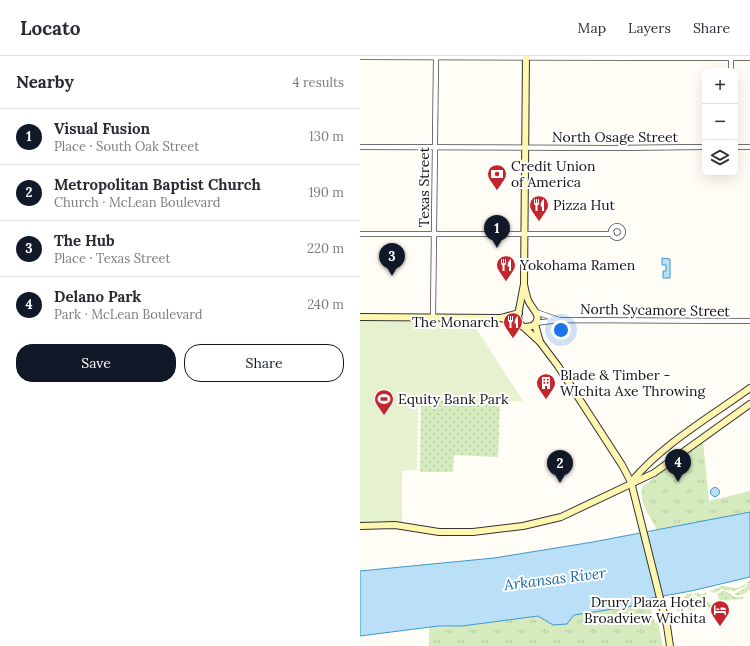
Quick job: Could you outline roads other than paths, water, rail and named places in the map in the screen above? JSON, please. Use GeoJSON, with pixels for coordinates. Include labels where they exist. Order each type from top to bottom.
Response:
{"type":"FeatureCollection","features":[{"type":"Feature","properties":{"kind":"main road"},"geometry":{"type":"LineString","coordinates":[[526,57],[524,284],[517,319],[522,326],[540,342],[558,366],[614,452],[631,482],[671,644]]}},
{"type":"Feature","properties":{"kind":"main road"},"geometry":{"type":"LineString","coordinates":[[524,284],[527,298],[538,316],[536,324],[540,342]]}},
{"type":"Feature","properties":{"kind":"main road"},"geometry":{"type":"LineString","coordinates":[[360,317],[501,318],[519,312],[526,307],[535,310]]}},
{"type":"Feature","properties":{"kind":"main road"},"geometry":{"type":"LineString","coordinates":[[501,318],[522,326],[536,324]]}},
{"type":"Feature","properties":{"kind":"main road"},"geometry":{"type":"LineString","coordinates":[[631,482],[645,465],[750,388]]}},
{"type":"Feature","properties":{"kind":"main road"},"geometry":{"type":"LineString","coordinates":[[360,526],[395,525],[455,533],[522,526],[560,517],[576,511],[631,482],[654,473],[750,404]]}},
{"type":"Feature","properties":{"kind":"street"},"geometry":{"type":"LineString","coordinates":[[360,57],[750,58]]}},
{"type":"Feature","properties":{"kind":"street","name":"Texas Street"},"geometry":{"type":"LineString","coordinates":[[433,318],[436,57]]}},
{"type":"Feature","properties":{"kind":"street"},"geometry":{"type":"LineString","coordinates":[[731,57],[731,68]]}},
{"type":"Feature","properties":{"kind":"street","name":"North Osage Street"},"geometry":{"type":"LineString","coordinates":[[360,147],[702,147]]}},
{"type":"Feature","properties":{"kind":"street"},"geometry":{"type":"LineString","coordinates":[[738,147],[750,147]]}},
{"type":"Feature","properties":{"kind":"street"},"geometry":{"type":"LineString","coordinates":[[360,234],[612,234]]}},
{"type":"Feature","properties":{"kind":"street","name":"North Sycamore Street"},"geometry":{"type":"LineString","coordinates":[[535,310],[559,320]]}},
{"type":"Feature","properties":{"kind":"street","name":"North Sycamore Street"},"geometry":{"type":"LineString","coordinates":[[536,324],[559,320],[750,321]]}},
{"type":"Feature","properties":{"kind":"water"},"geometry":{"type":"Polygon","coordinates":[[[662,258],[670,259],[670,278],[663,278],[663,271],[666,271],[666,265],[662,265],[662,258]]]}},
{"type":"Feature","properties":{"kind":"water"},"geometry":{"type":"Polygon","coordinates":[[[715,487],[720,492],[715,497],[710,492],[715,487]]]}},
{"type":"Feature","properties":{"kind":"water","name":"Arkansas River"},"geometry":{"type":"Polygon","coordinates":[[[750,512],[750,577],[691,591],[647,599],[639,605],[574,615],[567,624],[553,625],[538,616],[462,626],[438,626],[360,636],[360,571],[494,558],[593,542],[750,512]]]}},
{"type":"Feature","properties":{"kind":"place","name":"Credit Union of America"},"geometry":{"type":"Point","coordinates":[497,191]}},
{"type":"Feature","properties":{"kind":"place","name":"Pizza Hut"},"geometry":{"type":"Point","coordinates":[539,222]}},
{"type":"Feature","properties":{"kind":"place","name":"Visual Fusion"},"geometry":{"type":"Point","coordinates":[497,248]}},
{"type":"Feature","properties":{"kind":"place","name":"The Hub"},"geometry":{"type":"Point","coordinates":[392,276]}},
{"type":"Feature","properties":{"kind":"place","name":"Yokohama Ramen"},"geometry":{"type":"Point","coordinates":[506,282]}},
{"type":"Feature","properties":{"kind":"place","name":"The Monarch"},"geometry":{"type":"Point","coordinates":[513,339]}},
{"type":"Feature","properties":{"kind":"place","name":"Blade & Timber - WIchita Axe Throwing"},"geometry":{"type":"Point","coordinates":[546,400]}},
{"type":"Feature","properties":{"kind":"place","name":"Equity Bank Park"},"geometry":{"type":"Point","coordinates":[384,416]}},
{"type":"Feature","properties":{"kind":"place","name":"Delano Park"},"geometry":{"type":"Point","coordinates":[678,482]}},
{"type":"Feature","properties":{"kind":"place","name":"Metropolitan Baptist Church"},"geometry":{"type":"Point","coordinates":[560,483]}},
{"type":"Feature","properties":{"kind":"place","name":"Drury Plaza Hotel Broadview Wichita"},"geometry":{"type":"Point","coordinates":[720,627]}}]}
